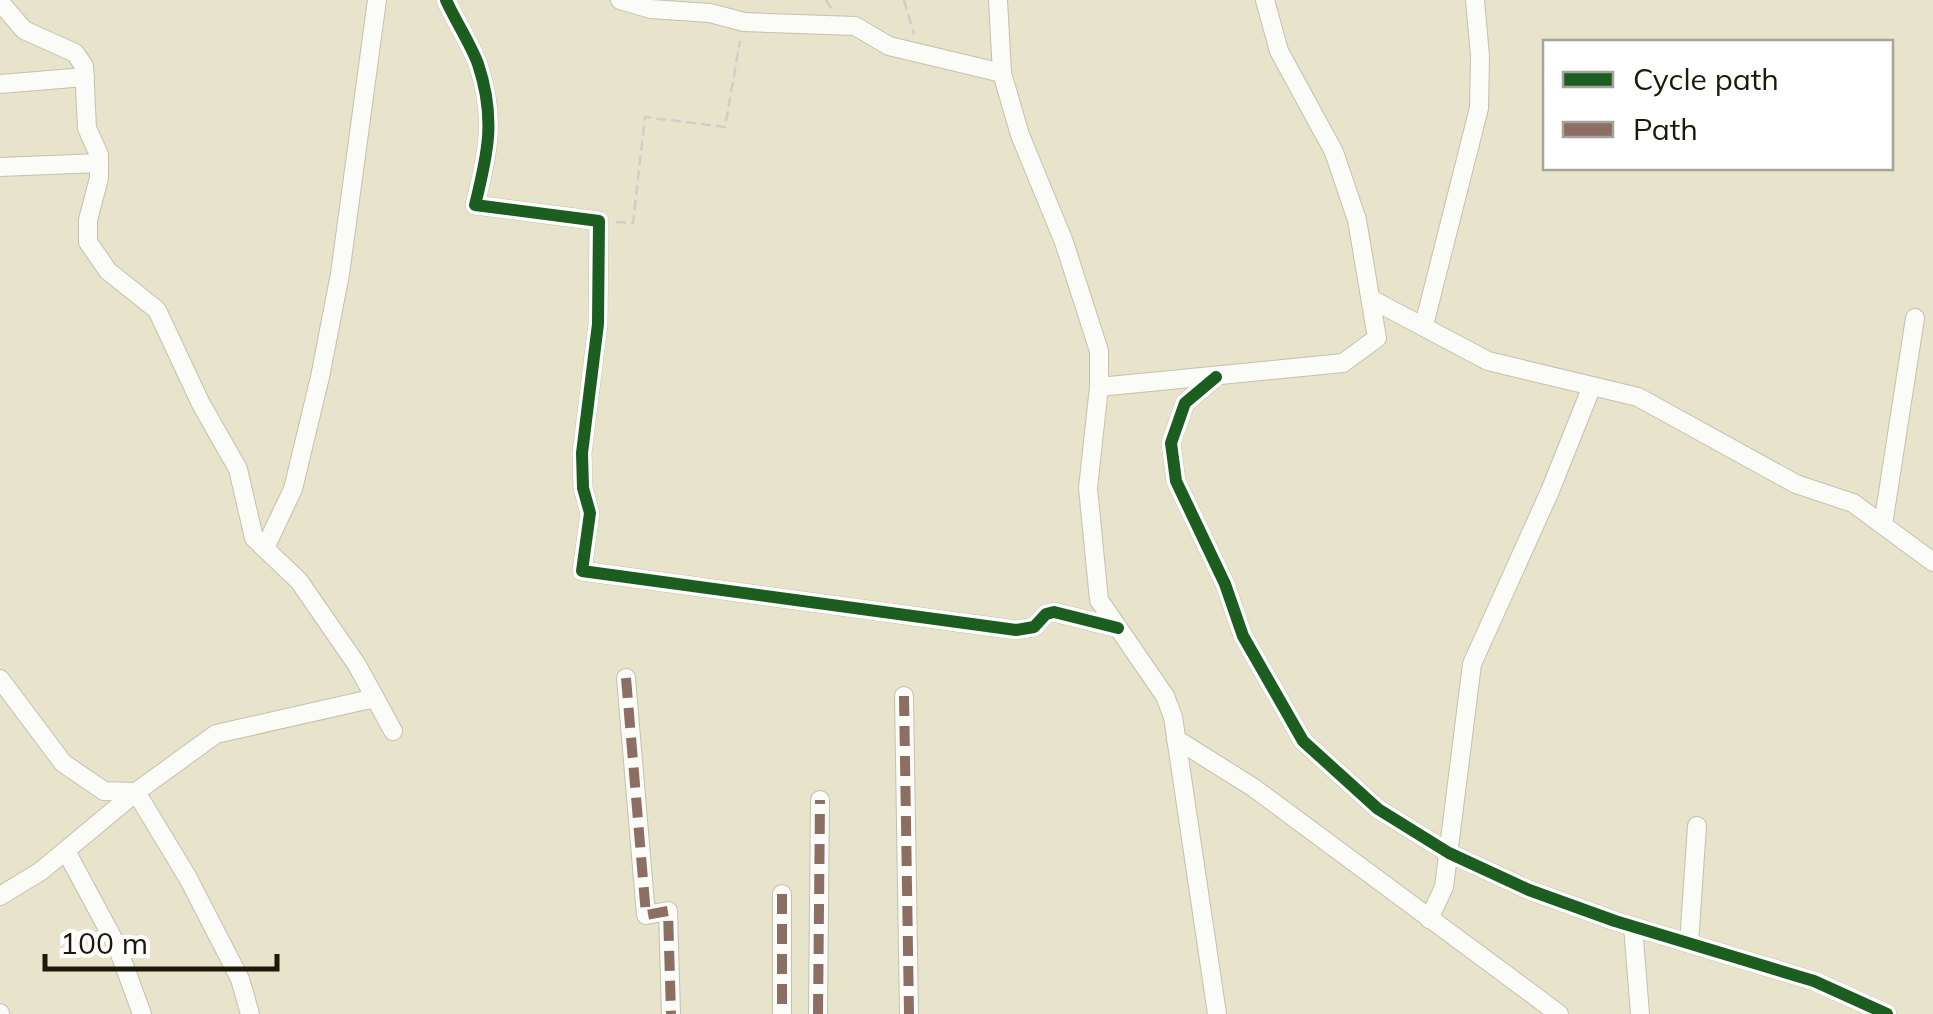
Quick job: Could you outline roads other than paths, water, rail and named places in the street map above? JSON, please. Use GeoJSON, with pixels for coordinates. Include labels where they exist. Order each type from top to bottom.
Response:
{"type":"FeatureCollection","features":[{"type":"Feature","properties":{"kind":"street"},"geometry":{"type":"LineString","coordinates":[[265,548],[294,489],[320,378],[340,274],[377,0]]}},
{"type":"Feature","properties":{"kind":"street"},"geometry":{"type":"LineString","coordinates":[[446,0],[477,61],[487,101],[490,146],[474,204],[599,222],[598,324],[582,452],[583,488],[590,513],[582,571],[1016,630],[1034,626],[1054,612],[1118,628]]}},
{"type":"Feature","properties":{"kind":"street"},"geometry":{"type":"LineString","coordinates":[[620,0],[651,10],[710,13],[744,22],[855,26],[889,46],[1002,72]]}},
{"type":"Feature","properties":{"kind":"street"},"geometry":{"type":"LineString","coordinates":[[998,0],[1002,72],[1020,136],[1064,242],[1099,351],[1088,488],[1099,600],[1165,696],[1174,717],[1217,1014]]}},
{"type":"Feature","properties":{"kind":"street"},"geometry":{"type":"LineString","coordinates":[[1099,386],[1343,363],[1378,338],[1356,220],[1334,152],[1279,51],[1265,0]]}},
{"type":"Feature","properties":{"kind":"street"},"geometry":{"type":"LineString","coordinates":[[1424,325],[1479,108],[1475,0]]}},
{"type":"Feature","properties":{"kind":"street"},"geometry":{"type":"LineString","coordinates":[[0,2],[24,30],[76,53],[84,66],[87,128],[100,163],[88,220],[88,242],[108,270],[157,310],[201,404],[238,469],[254,538],[300,580],[357,665],[393,732]]}},
{"type":"Feature","properties":{"kind":"street"},"geometry":{"type":"LineString","coordinates":[[0,84],[85,77]]}},
{"type":"Feature","properties":{"kind":"street"},"geometry":{"type":"LineString","coordinates":[[0,167],[100,163]]}},
{"type":"Feature","properties":{"kind":"street"},"geometry":{"type":"LineString","coordinates":[[1370,299],[1488,360],[1638,398],[1796,484],[1853,503],[1933,562]]}},
{"type":"Feature","properties":{"kind":"street"},"geometry":{"type":"LineString","coordinates":[[1883,525],[1915,318]]}},
{"type":"Feature","properties":{"kind":"street"},"geometry":{"type":"LineString","coordinates":[[1216,377],[1185,403],[1171,443],[1176,481],[1225,584],[1242,636],[1303,741],[1378,809],[1450,853],[1529,890],[1814,981],[1888,1014]]}},
{"type":"Feature","properties":{"kind":"street"},"geometry":{"type":"LineString","coordinates":[[1429,920],[1444,886],[1450,853],[1472,664],[1550,491],[1592,386]]}},
{"type":"Feature","properties":{"kind":"street"},"geometry":{"type":"LineString","coordinates":[[626,678],[646,915],[668,910],[671,1014]]}},
{"type":"Feature","properties":{"kind":"street"},"geometry":{"type":"LineString","coordinates":[[0,679],[63,763],[104,791],[136,792]]}},
{"type":"Feature","properties":{"kind":"street"},"geometry":{"type":"LineString","coordinates":[[904,696],[909,1014]]}},
{"type":"Feature","properties":{"kind":"street"},"geometry":{"type":"LineString","coordinates":[[0,896],[66,852],[136,792],[216,734],[374,698]]}},
{"type":"Feature","properties":{"kind":"street"},"geometry":{"type":"LineString","coordinates":[[1176,739],[1254,788],[1559,1014]]}},
{"type":"Feature","properties":{"kind":"street"},"geometry":{"type":"LineString","coordinates":[[136,792],[188,878],[240,980],[250,1014]]}},
{"type":"Feature","properties":{"kind":"street"},"geometry":{"type":"LineString","coordinates":[[818,1014],[820,800]]}},
{"type":"Feature","properties":{"kind":"street"},"geometry":{"type":"LineString","coordinates":[[1688,943],[1697,826]]}},
{"type":"Feature","properties":{"kind":"street"},"geometry":{"type":"LineString","coordinates":[[66,852],[118,946],[142,1014]]}},
{"type":"Feature","properties":{"kind":"street"},"geometry":{"type":"LineString","coordinates":[[782,894],[782,1014]]}},
{"type":"Feature","properties":{"kind":"street"},"geometry":{"type":"LineString","coordinates":[[1633,926],[1640,1014]]}}]}
